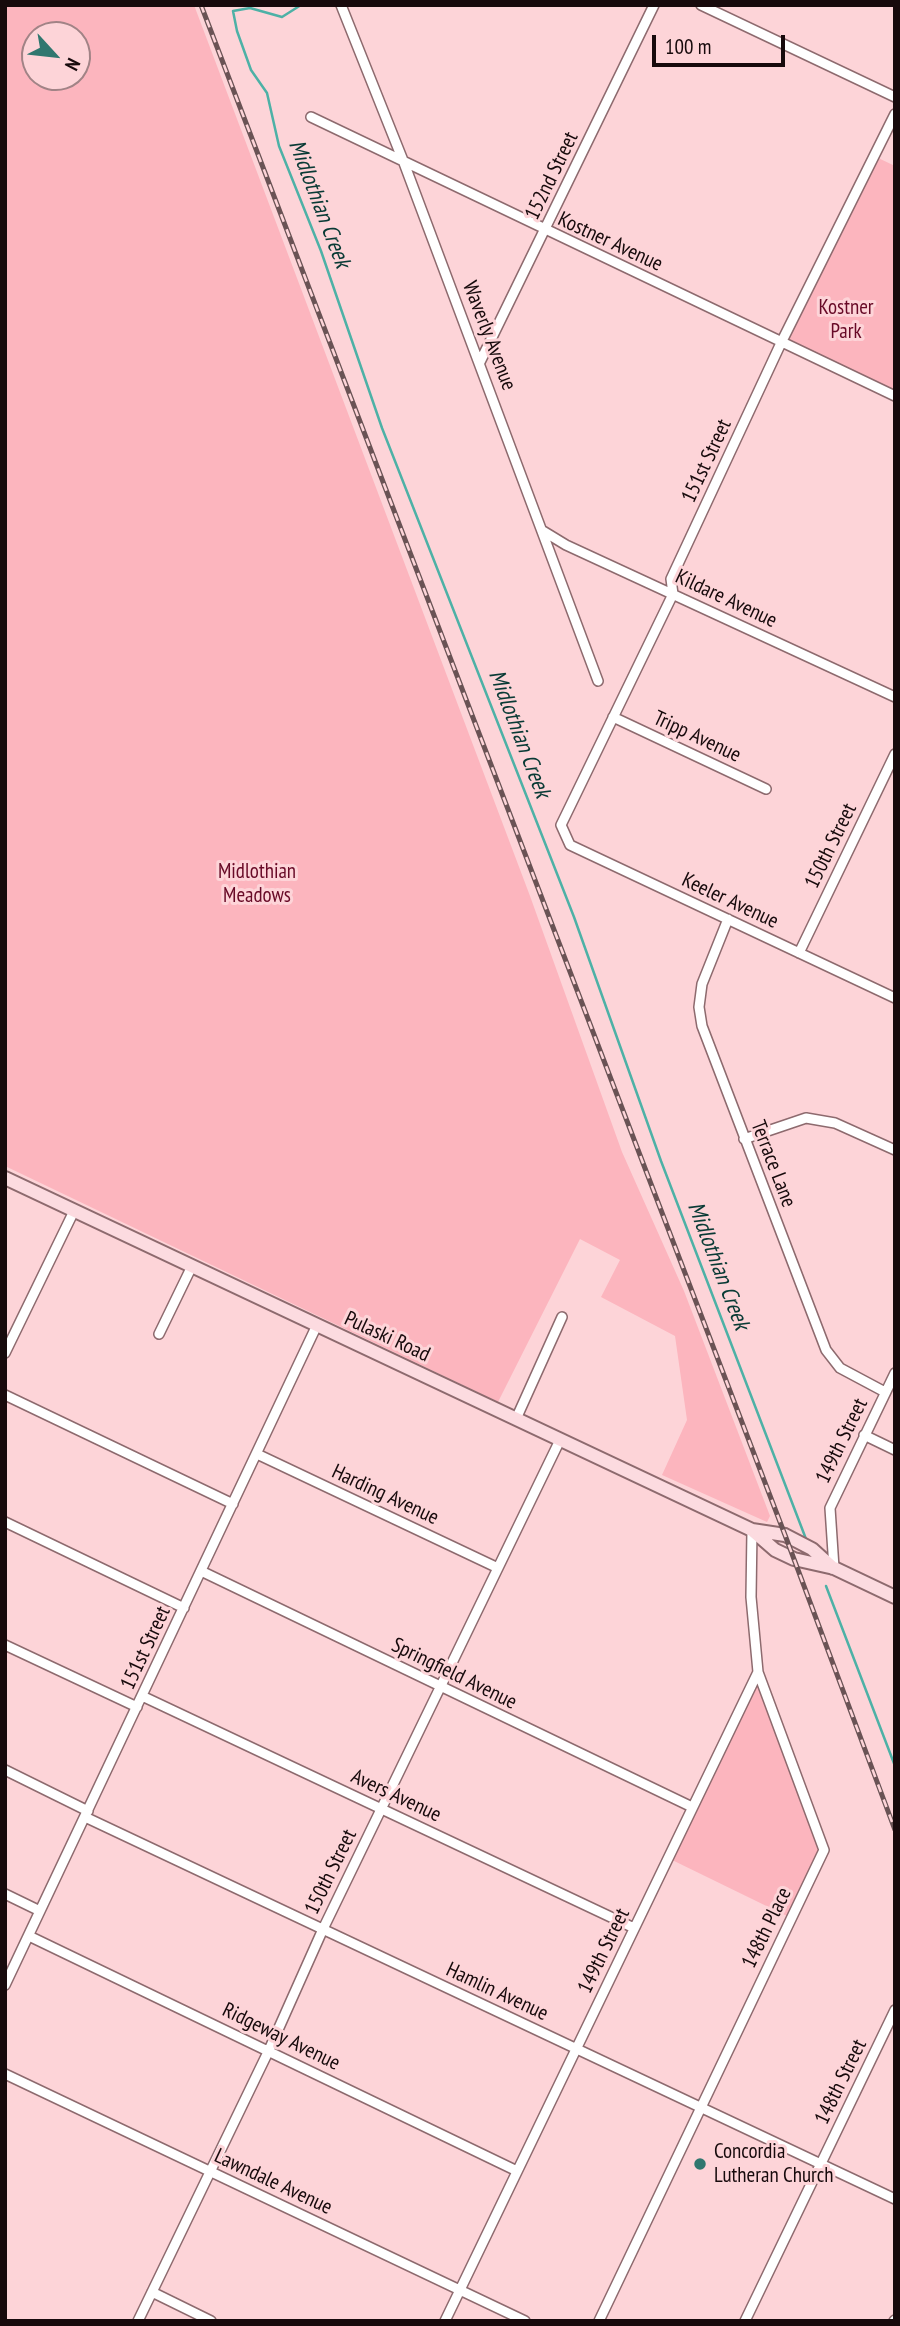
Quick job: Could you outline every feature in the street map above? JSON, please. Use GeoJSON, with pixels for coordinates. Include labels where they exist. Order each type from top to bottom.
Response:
{"type":"FeatureCollection","features":[{"type":"Feature","properties":{"kind":"main road","name":"Pulaski Road"},"geometry":{"type":"LineString","coordinates":[[5,1178],[752,1530],[775,1550],[803,1564],[834,1569],[895,1597]]}},
{"type":"Feature","properties":{"kind":"main road","name":"Pulaski Road"},"geometry":{"type":"LineString","coordinates":[[752,1530],[785,1535],[811,1549],[834,1569]]}},
{"type":"Feature","properties":{"kind":"street","name":"Waverly Avenue"},"geometry":{"type":"LineString","coordinates":[[341,5],[480,362],[598,681]]}},
{"type":"Feature","properties":{"kind":"street","name":"152nd Street"},"geometry":{"type":"LineString","coordinates":[[480,362],[654,5]]}},
{"type":"Feature","properties":{"kind":"street"},"geometry":{"type":"LineString","coordinates":[[701,5],[895,97]]}},
{"type":"Feature","properties":{"kind":"street","name":"151st Street"},"geometry":{"type":"LineString","coordinates":[[561,825],[673,594],[671,579],[781,343],[895,114]]}},
{"type":"Feature","properties":{"kind":"street","name":"Kostner Avenue"},"geometry":{"type":"LineString","coordinates":[[311,117],[895,396]]}},
{"type":"Feature","properties":{"kind":"street","name":"Kildare Avenue"},"geometry":{"type":"LineString","coordinates":[[543,531],[895,697]]}},
{"type":"Feature","properties":{"kind":"street","name":"Tripp Avenue"},"geometry":{"type":"LineString","coordinates":[[613,717],[766,789]]}},
{"type":"Feature","properties":{"kind":"street","name":"150th Street"},"geometry":{"type":"LineString","coordinates":[[799,953],[895,754]]}},
{"type":"Feature","properties":{"kind":"street","name":"Keeler Avenue"},"geometry":{"type":"LineString","coordinates":[[561,825],[570,845],[895,998]]}},
{"type":"Feature","properties":{"kind":"street","name":"Terrace Lane"},"geometry":{"type":"LineString","coordinates":[[728,919],[707,967],[699,1007],[702,1026],[826,1350],[840,1368],[885,1392]]}},
{"type":"Feature","properties":{"kind":"street"},"geometry":{"type":"LineString","coordinates":[[744,1139],[806,1118],[835,1123],[895,1150]]}},
{"type":"Feature","properties":{"kind":"street"},"geometry":{"type":"LineString","coordinates":[[5,1353],[74,1211]]}},
{"type":"Feature","properties":{"kind":"street"},"geometry":{"type":"LineString","coordinates":[[159,1334],[192,1266]]}},
{"type":"Feature","properties":{"kind":"street"},"geometry":{"type":"LineString","coordinates":[[516,1419],[562,1317]]}},
{"type":"Feature","properties":{"kind":"street","name":"151st Street"},"geometry":{"type":"LineString","coordinates":[[5,1985],[317,1325]]}},
{"type":"Feature","properties":{"kind":"street","name":"149th Street"},"geometry":{"type":"LineString","coordinates":[[834,1569],[830,1508],[895,1373]]}},
{"type":"Feature","properties":{"kind":"street"},"geometry":{"type":"LineString","coordinates":[[5,1395],[233,1504]]}},
{"type":"Feature","properties":{"kind":"street"},"geometry":{"type":"LineString","coordinates":[[864,1436],[895,1450]]}},
{"type":"Feature","properties":{"kind":"street","name":"150th Street"},"geometry":{"type":"LineString","coordinates":[[138,2321],[269,2050],[323,1929],[560,1440]]}},
{"type":"Feature","properties":{"kind":"street","name":"Harding Avenue"},"geometry":{"type":"LineString","coordinates":[[257,1454],[498,1568]]}},
{"type":"Feature","properties":{"kind":"street"},"geometry":{"type":"LineString","coordinates":[[5,1522],[184,1608]]}},
{"type":"Feature","properties":{"kind":"street","name":"148th Place"},"geometry":{"type":"LineString","coordinates":[[599,2321],[824,1850],[758,1672],[751,1597],[752,1530]]}},
{"type":"Feature","properties":{"kind":"street","name":"Springfield Avenue"},"geometry":{"type":"LineString","coordinates":[[201,1571],[692,1807]]}},
{"type":"Feature","properties":{"kind":"street"},"geometry":{"type":"LineString","coordinates":[[5,1646],[137,1707]]}},
{"type":"Feature","properties":{"kind":"street","name":"149th Street"},"geometry":{"type":"LineString","coordinates":[[445,2321],[758,1672]]}},
{"type":"Feature","properties":{"kind":"street","name":"Avers Avenue"},"geometry":{"type":"LineString","coordinates":[[142,1696],[634,1928]]}},
{"type":"Feature","properties":{"kind":"street","name":"Hamlin Avenue"},"geometry":{"type":"LineString","coordinates":[[5,1770],[86,1814],[323,1929],[895,2199]]}},
{"type":"Feature","properties":{"kind":"street"},"geometry":{"type":"LineString","coordinates":[[5,1894],[40,1911]]}},
{"type":"Feature","properties":{"kind":"street","name":"Ridgeway Avenue"},"geometry":{"type":"LineString","coordinates":[[29,1936],[517,2171]]}},
{"type":"Feature","properties":{"kind":"street","name":"148th Street"},"geometry":{"type":"LineString","coordinates":[[745,2321],[895,2010]]}},
{"type":"Feature","properties":{"kind":"street","name":"Lawndale Avenue"},"geometry":{"type":"LineString","coordinates":[[5,2074],[525,2321]]}},
{"type":"Feature","properties":{"kind":"street"},"geometry":{"type":"LineString","coordinates":[[152,2292],[211,2321]]}},
{"type":"Feature","properties":{"kind":"green space","name":"Midlothian Meadows"},"geometry":{"type":"Polygon","coordinates":[[[5,5],[194,5],[530,896],[622,1152],[684,1291],[770,1516],[767,1522],[662,1475],[687,1420],[675,1336],[601,1297],[620,1260],[580,1239],[498,1402],[5,1166],[5,5]]]}},
{"type":"Feature","properties":{"kind":"green space","name":"Kostner Park"},"geometry":{"type":"Polygon","coordinates":[[[874,156],[895,166],[895,396],[781,343],[874,156]]]}},
{"type":"Feature","properties":{"kind":"green space"},"geometry":{"type":"Polygon","coordinates":[[[758,1672],[824,1850],[791,1918],[668,1858],[758,1672]]]}},
{"type":"Feature","properties":{"kind":"waterway","name":"Midlothian Creek"},"geometry":{"type":"LineString","coordinates":[[301,5],[282,17],[250,8],[233,11],[237,31],[251,70],[267,93],[279,146],[321,251],[382,428],[574,917],[661,1161],[806,1539]]}},
{"type":"Feature","properties":{"kind":"waterway","name":"Midlothian Creek"},"geometry":{"type":"LineString","coordinates":[[826,1586],[895,1766]]}},
{"type":"Feature","properties":{"kind":"railway"},"geometry":{"type":"LineString","coordinates":[[201,5],[895,1830]]}},
{"type":"Feature","properties":{"kind":"place","name":"Concordia Lutheran Church"},"geometry":{"type":"Point","coordinates":[700,2164]}}]}
